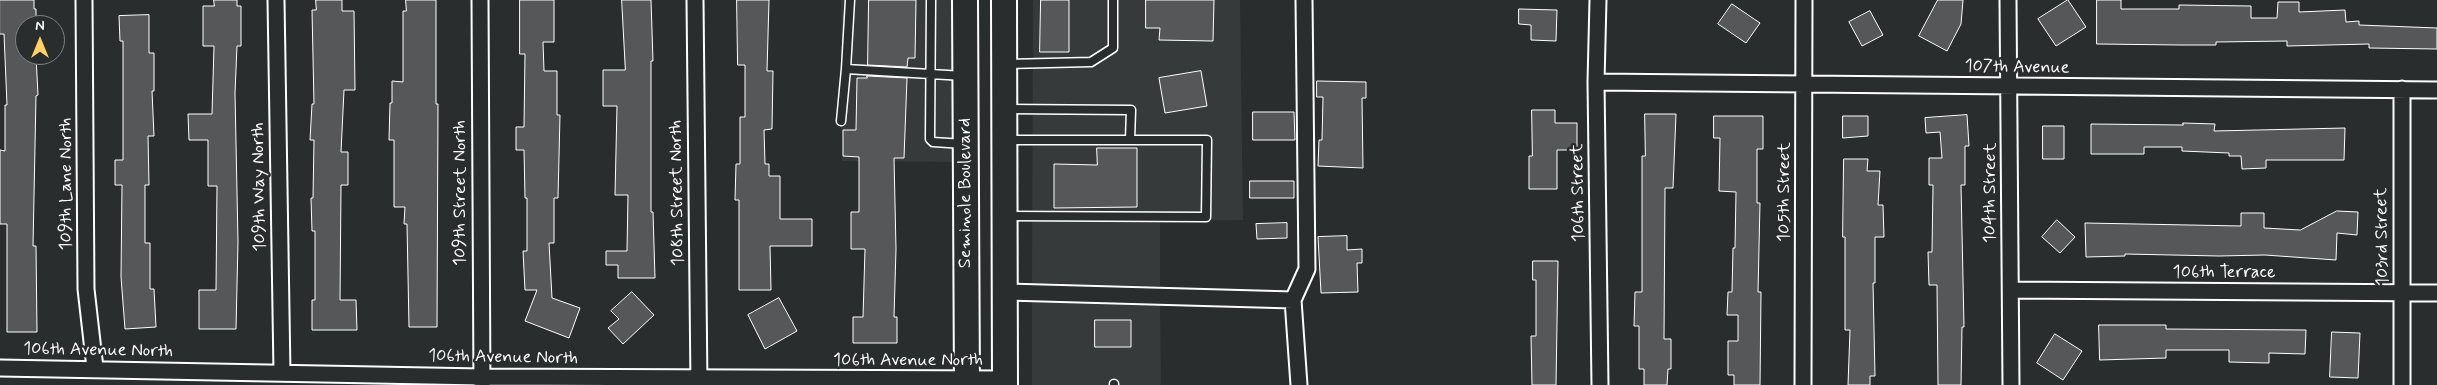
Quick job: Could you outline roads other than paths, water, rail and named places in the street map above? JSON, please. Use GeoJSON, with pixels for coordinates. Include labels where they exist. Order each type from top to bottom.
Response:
{"type":"FeatureCollection","features":[{"type":"Feature","properties":{"kind":"main road","name":"Seminole Boulevard"},"geometry":{"type":"LineString","coordinates":[[965,0],[967,382]]}},
{"type":"Feature","properties":{"kind":"main road"},"geometry":{"type":"LineString","coordinates":[[1004,0],[1007,292],[1005,382]]}},
{"type":"Feature","properties":{"kind":"street","name":"109th Lane North"},"geometry":{"type":"LineString","coordinates":[[84,0],[86,289],[94,368]]}},
{"type":"Feature","properties":{"kind":"street","name":"109th Way North"},"geometry":{"type":"LineString","coordinates":[[276,0],[282,372]]}},
{"type":"Feature","properties":{"kind":"street","name":"109th Street North"},"geometry":{"type":"LineString","coordinates":[[480,0],[482,381]]}},
{"type":"Feature","properties":{"kind":"street","name":"108th Street North"},"geometry":{"type":"LineString","coordinates":[[695,0],[699,382]]}},
{"type":"Feature","properties":{"kind":"street"},"geometry":{"type":"LineString","coordinates":[[1299,385],[1293,300],[1307,269],[1304,0]]}},
{"type":"Feature","properties":{"kind":"street","name":"106th Street"},"geometry":{"type":"LineString","coordinates":[[1598,0],[1596,82],[1600,385]]}},
{"type":"Feature","properties":{"kind":"street","name":"105th Street"},"geometry":{"type":"LineString","coordinates":[[1803,385],[1804,0]]}},
{"type":"Feature","properties":{"kind":"street","name":"104th Street"},"geometry":{"type":"LineString","coordinates":[[2008,0],[2011,385]]}},
{"type":"Feature","properties":{"kind":"street","name":"107th Avenue"},"geometry":{"type":"LineString","coordinates":[[1596,82],[2437,90]]}},
{"type":"Feature","properties":{"kind":"street","name":"103rd Street"},"geometry":{"type":"LineString","coordinates":[[2402,89],[2402,385]]}},
{"type":"Feature","properties":{"kind":"street","name":"106th Terrace"},"geometry":{"type":"LineString","coordinates":[[2011,290],[2437,293]]}},
{"type":"Feature","properties":{"kind":"street"},"geometry":{"type":"LineString","coordinates":[[1007,292],[1293,300]]}},
{"type":"Feature","properties":{"kind":"street","name":"106th Avenue North"},"geometry":{"type":"LineString","coordinates":[[0,368],[282,372],[482,381],[1005,382]]}},
{"type":"Feature","properties":{"kind":"lane"},"geometry":{"type":"LineString","coordinates":[[841,121],[850,0]]}},
{"type":"Feature","properties":{"kind":"lane"},"geometry":{"type":"LineString","coordinates":[[931,0],[932,74],[930,139],[933,142],[966,145]]}},
{"type":"Feature","properties":{"kind":"lane"},"geometry":{"type":"LineString","coordinates":[[1005,64],[1092,62],[1113,48],[1113,0]]}},
{"type":"Feature","properties":{"kind":"lane"},"geometry":{"type":"LineString","coordinates":[[846,69],[966,76]]}},
{"type":"Feature","properties":{"kind":"lane"},"geometry":{"type":"LineString","coordinates":[[1005,109],[1131,110],[1130,140]]}},
{"type":"Feature","properties":{"kind":"lane"},"geometry":{"type":"LineString","coordinates":[[1005,140],[1207,140],[1206,216],[1006,216]]}}]}
